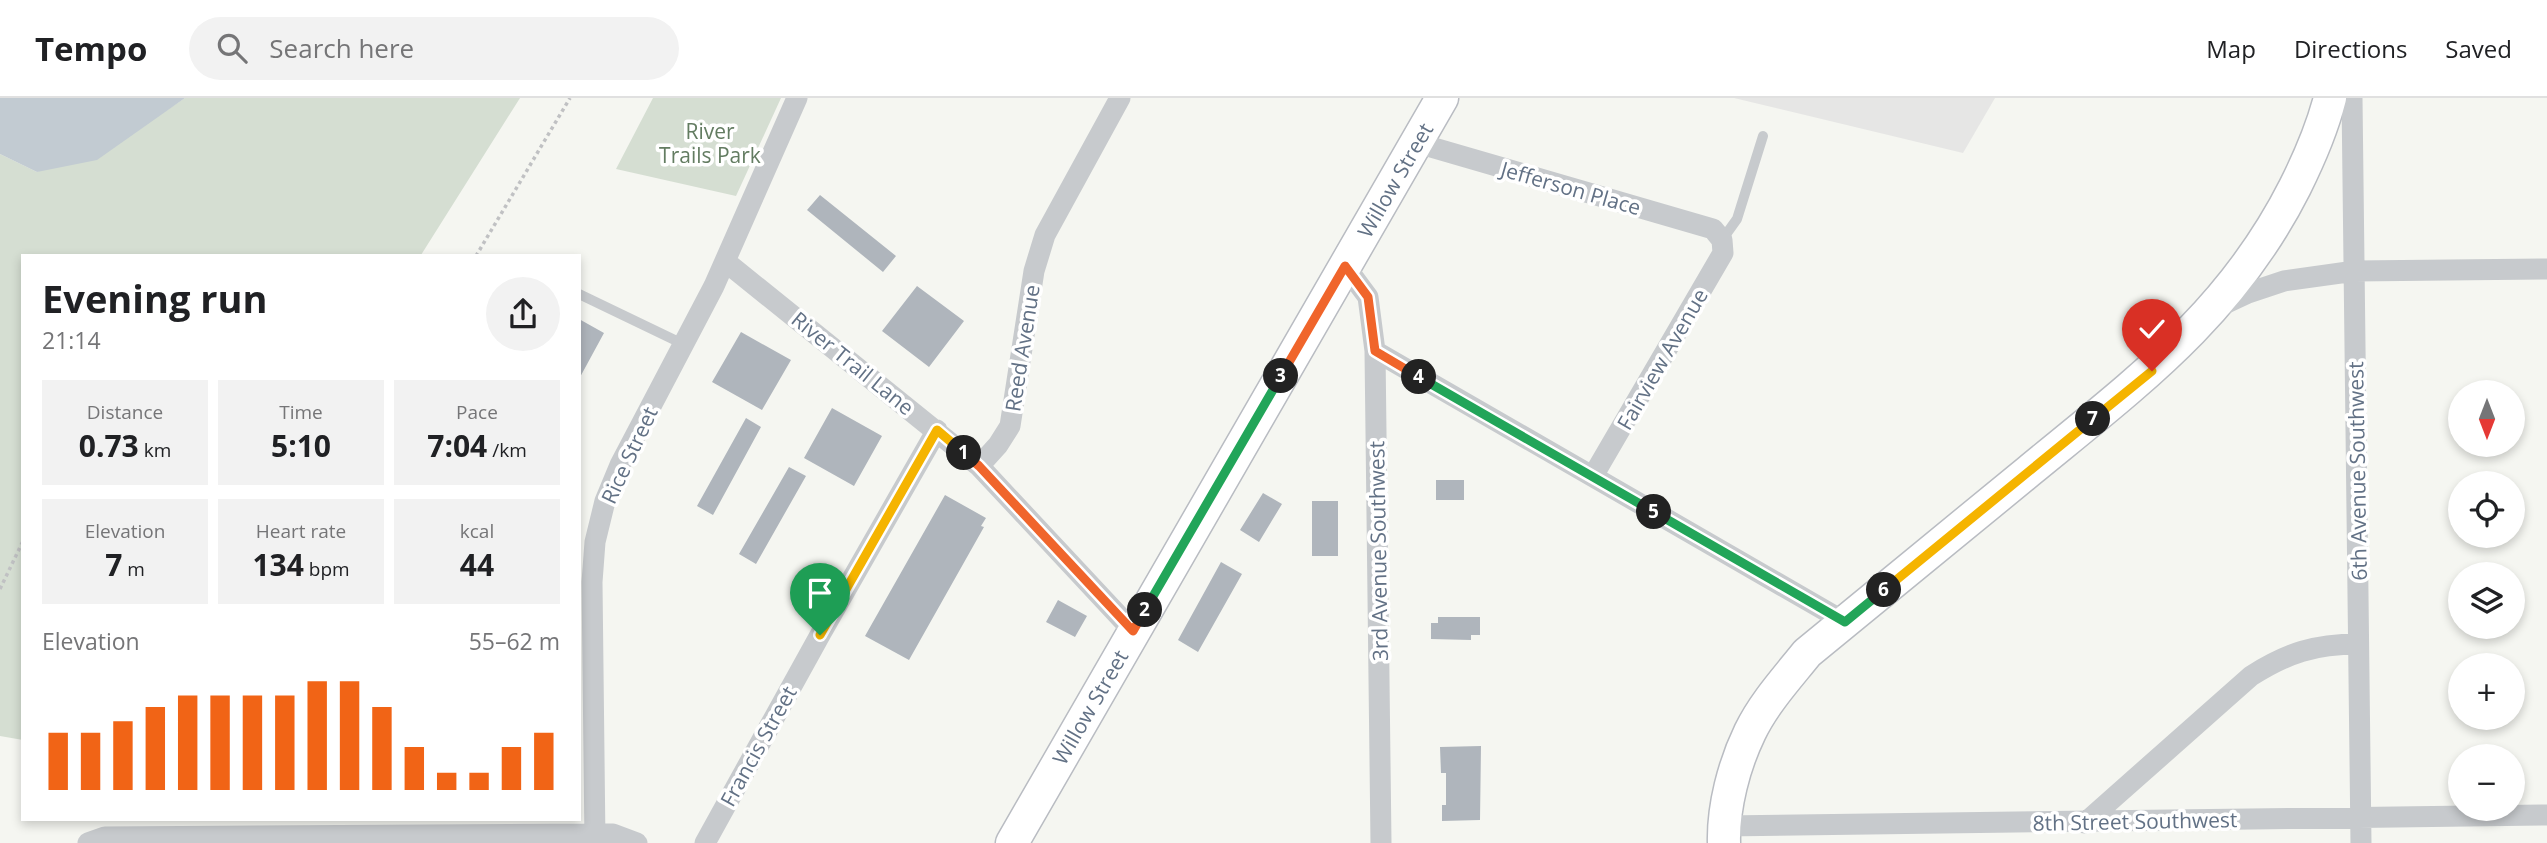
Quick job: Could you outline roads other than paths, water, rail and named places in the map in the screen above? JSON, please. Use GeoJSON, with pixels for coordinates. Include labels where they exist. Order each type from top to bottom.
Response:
{"type":"FeatureCollection","features":[{"type":"Feature","properties":{"kind":"street","name":"Rice Street"},"geometry":{"type":"LineString","coordinates":[[595,839],[592,582],[595,542],[605,501],[620,465],[726,262],[797,98]]}},
{"type":"Feature","properties":{"kind":"street","name":"Reed Avenue"},"geometry":{"type":"LineString","coordinates":[[979,466],[998,445],[1010,426],[1034,271],[1045,235],[1120,98]]}},
{"type":"Feature","properties":{"kind":"street","name":"Willow Street"},"geometry":{"type":"LineString","coordinates":[[1012,843],[1442,98]]}},
{"type":"Feature","properties":{"kind":"street"},"geometry":{"type":"LineString","coordinates":[[1723,835],[1733,778],[1750,732],[1776,691],[1807,653],[2152,371],[2213,310],[2251,263],[2282,212],[2309,160],[2330,98]]}},
{"type":"Feature","properties":{"kind":"street","name":"6th Avenue Southwest"},"geometry":{"type":"LineString","coordinates":[[2352,98],[2361,843]]}},
{"type":"Feature","properties":{"kind":"street","name":"Jefferson Place"},"geometry":{"type":"LineString","coordinates":[[1417,143],[1713,229],[1722,240]]}},
{"type":"Feature","properties":{"kind":"street","name":"Fairview Avenue"},"geometry":{"type":"LineString","coordinates":[[1593,476],[1723,253],[1722,240]]}},
{"type":"Feature","properties":{"kind":"street","name":"River Trail Lane"},"geometry":{"type":"LineString","coordinates":[[726,262],[979,466]]}},
{"type":"Feature","properties":{"kind":"street","name":"3rd Avenue Southwest"},"geometry":{"type":"LineString","coordinates":[[1345,266],[1368,297],[1375,351],[1381,843]]}},
{"type":"Feature","properties":{"kind":"street"},"geometry":{"type":"LineString","coordinates":[[2213,310],[2248,293],[2284,281],[2355,271],[2547,269]]}},
{"type":"Feature","properties":{"kind":"street"},"geometry":{"type":"LineString","coordinates":[[1375,351],[1845,622]]}},
{"type":"Feature","properties":{"kind":"street","name":"Francis Street"},"geometry":{"type":"LineString","coordinates":[[705,843],[937,430]]}},
{"type":"Feature","properties":{"kind":"street"},"geometry":{"type":"LineString","coordinates":[[979,466],[1133,631]]}},
{"type":"Feature","properties":{"kind":"street"},"geometry":{"type":"LineString","coordinates":[[2085,823],[2251,676],[2276,660],[2302,650],[2330,644],[2358,644]]}},
{"type":"Feature","properties":{"kind":"street","name":"8th Street Southwest"},"geometry":{"type":"LineString","coordinates":[[1723,835],[2043,833],[2085,823],[2547,815]]}},
{"type":"Feature","properties":{"kind":"street"},"geometry":{"type":"LineString","coordinates":[[88,843],[105,836],[335,833],[595,839],[613,834],[637,843]]}},
{"type":"Feature","properties":{"kind":"lane"},"geometry":{"type":"LineString","coordinates":[[1722,240],[1737,219],[1763,136]]}},
{"type":"Feature","properties":{"kind":"lane"},"geometry":{"type":"LineString","coordinates":[[581,295],[683,344]]}},
{"type":"Feature","properties":{"kind":"park label","name":"River Trails Park"},"geometry":{"type":"Point","coordinates":[710,143]}}]}
